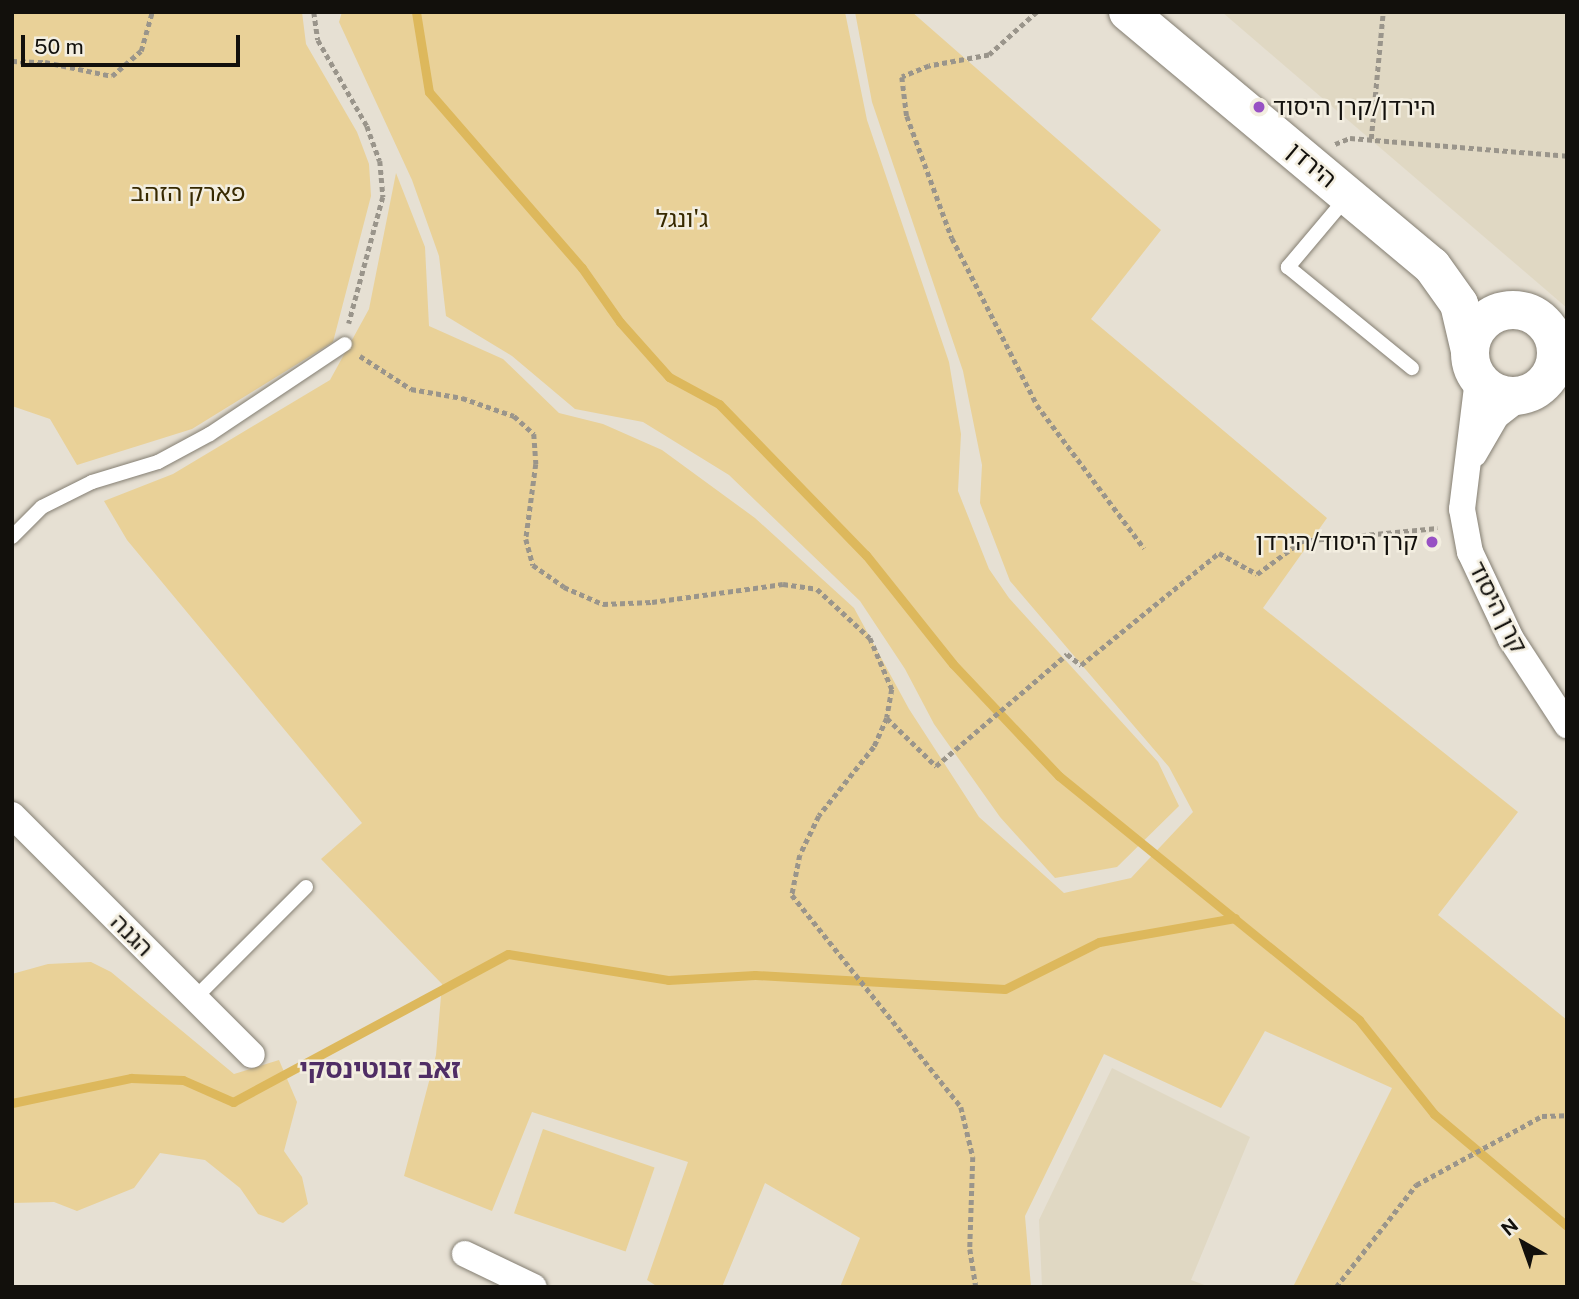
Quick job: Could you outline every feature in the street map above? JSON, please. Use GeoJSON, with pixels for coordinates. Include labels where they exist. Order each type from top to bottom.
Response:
{"type":"FeatureCollection","features":[{"type":"Feature","properties":{"kind":"street","name":"הירדן"},"geometry":{"type":"LineString","coordinates":[[1128,12],[1432,266],[1520,311]]}},
{"type":"Feature","properties":{"kind":"street","name":"הירדן"},"geometry":{"type":"LineString","coordinates":[[1432,266],[1459,304],[1474,365]]}},
{"type":"Feature","properties":{"kind":"street"},"geometry":{"type":"LineString","coordinates":[[1506,311],[1520,311],[1535,316],[1560,346],[1542,392],[1493,392],[1474,365],[1482,323],[1506,311]]}},
{"type":"Feature","properties":{"kind":"street","name":"קרן היסוד"},"geometry":{"type":"LineString","coordinates":[[1474,365],[1464,478],[1465,526],[1484,586],[1567,725]]}},
{"type":"Feature","properties":{"kind":"street","name":"קרן היסוד"},"geometry":{"type":"LineString","coordinates":[[1464,478],[1481,437],[1496,416],[1542,392]]}},
{"type":"Feature","properties":{"kind":"street","name":"הגנה"},"geometry":{"type":"LineString","coordinates":[[12,815],[252,1055]]}},
{"type":"Feature","properties":{"kind":"street"},"geometry":{"type":"LineString","coordinates":[[466,1254],[534,1287]]}},
{"type":"Feature","properties":{"kind":"lane"},"geometry":{"type":"LineString","coordinates":[[1349,195],[1288,267],[1412,368]]}},
{"type":"Feature","properties":{"kind":"lane"},"geometry":{"type":"LineString","coordinates":[[12,537],[42,507],[189,445],[345,344]]}},
{"type":"Feature","properties":{"kind":"lane"},"geometry":{"type":"LineString","coordinates":[[195,998],[306,887]]}},
{"type":"Feature","properties":{"kind":"path"},"geometry":{"type":"LineString","coordinates":[[12,61],[45,62],[112,76],[141,51],[152,12]]}},
{"type":"Feature","properties":{"kind":"path"},"geometry":{"type":"LineString","coordinates":[[314,12],[318,40],[368,127],[380,161],[383,197],[345,344],[411,389],[462,398],[514,416],[534,434],[536,464],[526,539],[533,565],[564,587],[603,604],[652,602],[783,583],[817,589],[870,638],[892,689],[887,718],[874,747],[820,816],[800,855],[792,895],[961,1107],[973,1157],[970,1249],[976,1287]]}},
{"type":"Feature","properties":{"kind":"path"},"geometry":{"type":"LineString","coordinates":[[1037,12],[989,55],[929,66],[902,77],[907,116],[952,238],[1037,405],[1143,548]]}},
{"type":"Feature","properties":{"kind":"path"},"geometry":{"type":"LineString","coordinates":[[1371,139],[1383,12]]}},
{"type":"Feature","properties":{"kind":"path"},"geometry":{"type":"LineString","coordinates":[[1302,157],[1350,138],[1567,156]]}},
{"type":"Feature","properties":{"kind":"path"},"geometry":{"type":"LineString","coordinates":[[887,718],[936,766],[1067,654],[1081,665],[1219,553],[1257,574],[1303,541],[1465,526]]}},
{"type":"Feature","properties":{"kind":"path"},"geometry":{"type":"LineString","coordinates":[[1336,1287],[1416,1185],[1542,1116],[1567,1115]]}},
{"type":"Feature","properties":{"kind":"shaded area"},"geometry":{"type":"Polygon","coordinates":[[[1222,12],[1567,12],[1567,308],[1222,12]]]}},
{"type":"Feature","properties":{"kind":"shaded area"},"geometry":{"type":"Polygon","coordinates":[[[1112,1068],[1250,1137],[1191,1280],[1210,1287],[1042,1287],[1039,1220],[1112,1068]]]}},
{"type":"Feature","properties":{"kind":"green space","name":"פארק הזהב"},"geometry":{"type":"Polygon","coordinates":[[[12,12],[302,12],[306,44],[357,132],[369,164],[371,196],[333,342],[192,429],[77,465],[50,419],[12,406],[12,12]]]}},
{"type":"Feature","properties":{"kind":"green space","name":"ג'ונגל"},"geometry":{"type":"Polygon","coordinates":[[[342,12],[845,12],[867,120],[949,362],[961,434],[958,491],[989,569],[1009,598],[1158,762],[1179,806],[1117,867],[1055,878],[1000,817],[934,724],[905,669],[860,601],[729,475],[643,422],[575,409],[512,356],[446,316],[439,256],[412,180],[339,22],[342,12]]]}},
{"type":"Feature","properties":{"kind":"green space"},"geometry":{"type":"Polygon","coordinates":[[[855,12],[912,12],[1161,230],[1091,319],[1327,518],[1263,608],[1518,812],[1438,915],[1567,1020],[1567,1287],[1293,1287],[1392,1088],[1265,1031],[1221,1108],[1104,1054],[1025,1216],[1031,1287],[840,1287],[860,1238],[765,1183],[722,1287],[658,1287],[647,1280],[688,1162],[532,1112],[492,1211],[404,1176],[436,1055],[442,984],[321,859],[362,823],[127,540],[104,501],[173,474],[330,380],[369,309],[396,173],[425,247],[429,326],[503,359],[559,413],[603,424],[662,450],[755,518],[854,608],[909,709],[979,817],[1064,893],[1131,878],[1193,812],[1169,767],[1010,581],[980,503],[982,465],[963,371],[872,102],[855,12]]]}},
{"type":"Feature","properties":{"kind":"green space"},"geometry":{"type":"Polygon","coordinates":[[[91,962],[111,972],[234,1074],[279,1060],[297,1102],[284,1151],[302,1177],[308,1204],[283,1223],[258,1214],[240,1188],[205,1160],[160,1153],[134,1188],[77,1211],[54,1202],[12,1203],[12,974],[48,964],[91,962]]]}},
{"type":"Feature","properties":{"kind":"green space"},"geometry":{"type":"Polygon","coordinates":[[[543,1129],[655,1167],[626,1252],[514,1213],[543,1129]]]}},
{"type":"Feature","properties":{"kind":"waterway"},"geometry":{"type":"LineString","coordinates":[[416,12],[429,92],[582,268],[620,322],[669,377],[719,404],[866,555],[953,664],[1059,776],[1359,1020],[1434,1114],[1567,1226]]}},
{"type":"Feature","properties":{"kind":"waterway"},"geometry":{"type":"LineString","coordinates":[[12,1103],[131,1078],[183,1080],[233,1102],[508,954],[668,980],[755,975],[1005,989],[1099,942],[1235,918]]}},
{"type":"Feature","properties":{"kind":"place","name":"הירדן/קרן היסוד"},"geometry":{"type":"Point","coordinates":[1259,107]}},
{"type":"Feature","properties":{"kind":"place","name":"קרן היסוד/הירדן"},"geometry":{"type":"Point","coordinates":[1432,542]}},
{"type":"Feature","properties":{"kind":"district","name":"זאב זבוטינסקי"},"geometry":{"type":"Point","coordinates":[380,1069]}}]}
